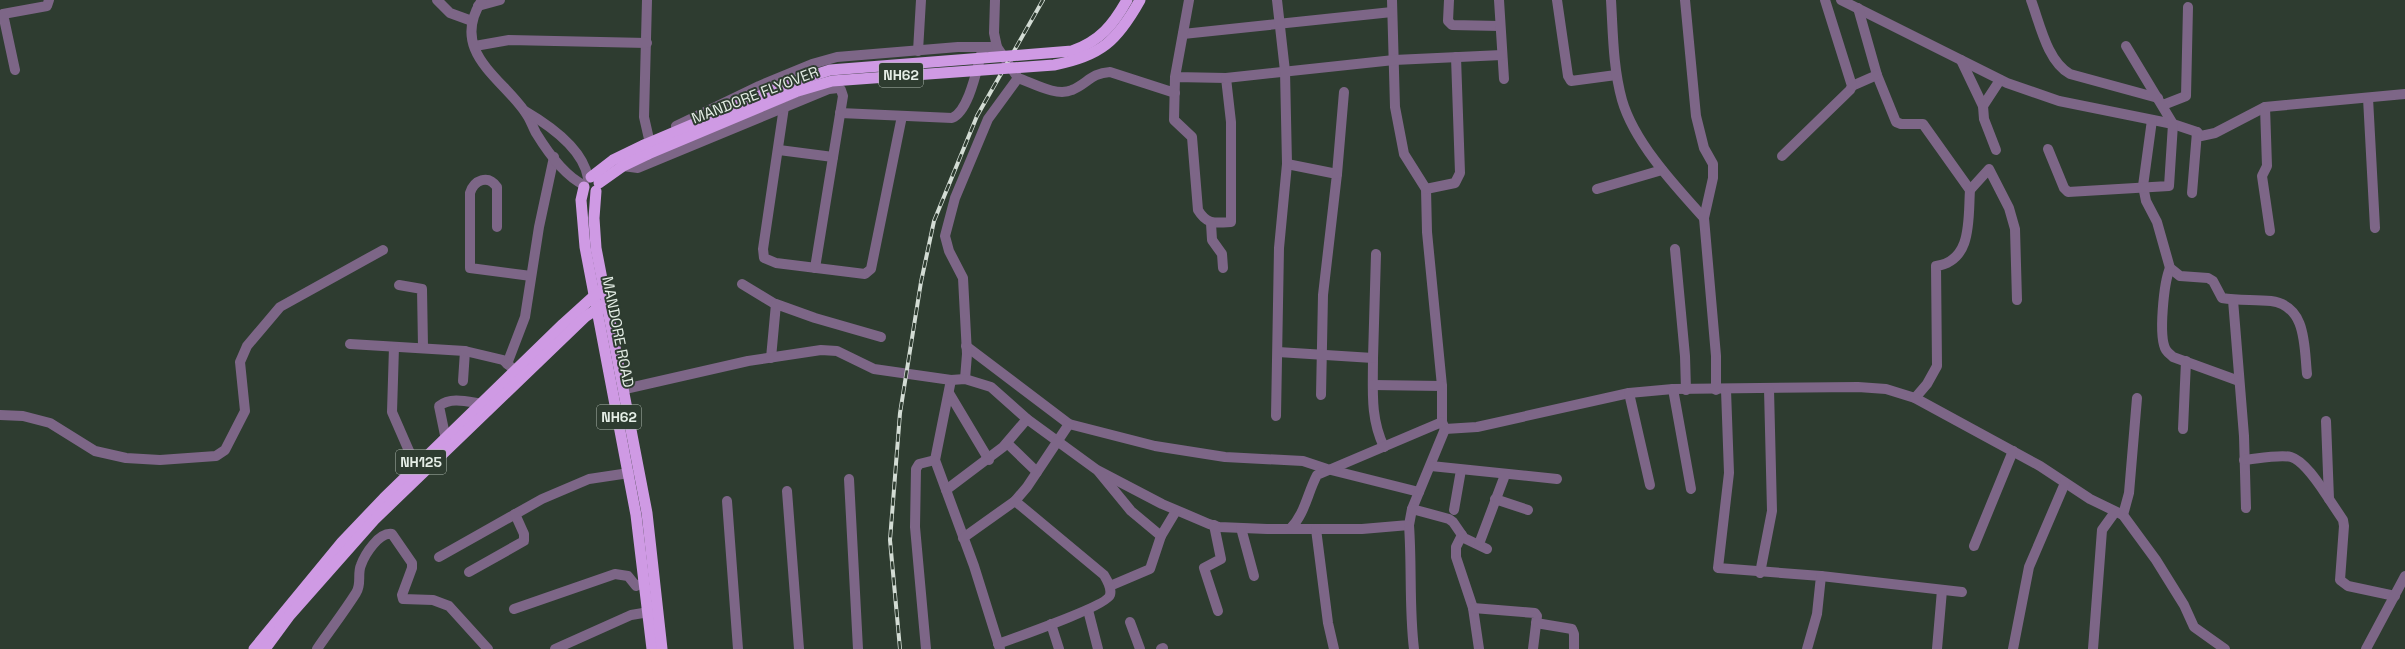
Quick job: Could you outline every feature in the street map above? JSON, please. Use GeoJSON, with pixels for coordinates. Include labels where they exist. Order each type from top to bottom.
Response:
{"type":"FeatureCollection","features":[{"type":"Feature","properties":{"kind":"highway","name":"MANDORE FLYOVER"},"geometry":{"type":"LineString","coordinates":[[590,183],[613,160],[793,82],[830,70],[1072,51],[1087,46],[1103,35],[1115,21],[1127,0]]}},
{"type":"Feature","properties":{"kind":"highway","name":"MANDORE FLYOVER"},"geometry":{"type":"LineString","coordinates":[[623,166],[647,146],[798,91],[832,81],[1054,65],[1078,61],[1111,42],[1126,26],[1140,0]]}},
{"type":"Feature","properties":{"kind":"highway","name":"NH62"},"geometry":{"type":"LineString","coordinates":[[599,293],[590,183],[623,166]]}},
{"type":"Feature","properties":{"kind":"highway","name":"MANDORE ROAD"},"geometry":{"type":"LineString","coordinates":[[599,293],[625,389],[647,513],[662,649]]}},
{"type":"Feature","properties":{"kind":"highway","name":"NH125"},"geometry":{"type":"LineString","coordinates":[[254,649],[342,542],[416,467],[483,404],[511,368],[599,293]]}},
{"type":"Feature","properties":{"kind":"highway","name":"MANDORE ROAD"},"geometry":{"type":"LineString","coordinates":[[602,305],[646,582],[652,649]]}},
{"type":"Feature","properties":{"kind":"highway","name":"NH125"},"geometry":{"type":"LineString","coordinates":[[264,649],[290,615],[374,520],[602,305]]}},
{"type":"Feature","properties":{"kind":"street"},"geometry":{"type":"LineString","coordinates":[[15,70],[3,14],[47,6],[48,0]]}},
{"type":"Feature","properties":{"kind":"street"},"geometry":{"type":"LineString","coordinates":[[437,0],[450,13],[472,21]]}},
{"type":"Feature","properties":{"kind":"street"},"geometry":{"type":"LineString","coordinates":[[500,0],[480,3],[472,21],[475,46],[487,70],[525,111],[537,134],[554,157],[574,180],[590,183],[583,162],[561,136],[551,126],[525,111]]}},
{"type":"Feature","properties":{"kind":"street"},"geometry":{"type":"LineString","coordinates":[[647,0],[644,117],[647,146],[759,86],[812,64],[863,54],[997,47]]}},
{"type":"Feature","properties":{"kind":"street"},"geometry":{"type":"LineString","coordinates":[[918,51],[921,0]]}},
{"type":"Feature","properties":{"kind":"street"},"geometry":{"type":"LineString","coordinates":[[995,0],[994,33],[997,47],[1018,78],[1060,92],[1072,90],[1100,72],[1110,72],[1175,93]]}},
{"type":"Feature","properties":{"kind":"street"},"geometry":{"type":"LineString","coordinates":[[1189,0],[1175,78],[1174,120],[1192,137],[1198,210],[1204,220],[1211,223],[1231,222],[1231,122],[1226,78]]}},
{"type":"Feature","properties":{"kind":"street"},"geometry":{"type":"LineString","coordinates":[[1276,416],[1279,248],[1287,164],[1285,71],[1277,0]]}},
{"type":"Feature","properties":{"kind":"street"},"geometry":{"type":"LineString","coordinates":[[1392,0],[1395,107],[1404,154],[1426,189],[1427,232],[1442,386],[1441,400],[1443,423],[1431,466],[1412,509],[1409,525],[1412,568],[1411,623],[1414,649]]}},
{"type":"Feature","properties":{"kind":"street"},"geometry":{"type":"LineString","coordinates":[[1449,0],[1448,21],[1452,25],[1500,26]]}},
{"type":"Feature","properties":{"kind":"street"},"geometry":{"type":"LineString","coordinates":[[1499,0],[1504,78]]}},
{"type":"Feature","properties":{"kind":"street"},"geometry":{"type":"LineString","coordinates":[[1557,0],[1568,76],[1572,81],[1616,75]]}},
{"type":"Feature","properties":{"kind":"street"},"geometry":{"type":"LineString","coordinates":[[1611,0],[1616,75],[1628,116],[1662,170],[1704,218]]}},
{"type":"Feature","properties":{"kind":"street"},"geometry":{"type":"LineString","coordinates":[[1685,0],[1696,116],[1704,148],[1713,164],[1713,178],[1704,218],[1716,356],[1729,473],[1718,568],[1820,576],[1962,592]]}},
{"type":"Feature","properties":{"kind":"street"},"geometry":{"type":"LineString","coordinates":[[1825,0],[1852,86]]}},
{"type":"Feature","properties":{"kind":"street"},"geometry":{"type":"LineString","coordinates":[[1842,0],[2000,80],[2059,101],[2174,124],[2198,132],[2201,136],[2215,133],[2265,108],[2405,94]]}},
{"type":"Feature","properties":{"kind":"street"},"geometry":{"type":"LineString","coordinates":[[2031,0],[2054,60],[2061,69],[2070,74],[2160,101],[2186,96],[2188,7]]}},
{"type":"Feature","properties":{"kind":"street"},"geometry":{"type":"LineString","coordinates":[[1858,8],[1877,75],[1896,122],[1901,124],[1921,123],[1925,126],[1970,190],[1968,224],[1959,256],[1946,265],[1936,266],[1939,353],[1937,366],[1927,384],[1917,396]]}},
{"type":"Feature","properties":{"kind":"street"},"geometry":{"type":"LineString","coordinates":[[1183,34],[1392,12]]}},
{"type":"Feature","properties":{"kind":"street"},"geometry":{"type":"LineString","coordinates":[[475,46],[509,40],[647,42]]}},
{"type":"Feature","properties":{"kind":"street"},"geometry":{"type":"LineString","coordinates":[[2048,149],[2064,188],[2068,192],[2143,186],[2169,186],[2174,124],[2126,46]]}},
{"type":"Feature","properties":{"kind":"street"},"geometry":{"type":"LineString","coordinates":[[840,113],[946,119],[956,116],[966,101],[983,47]]}},
{"type":"Feature","properties":{"kind":"street"},"geometry":{"type":"LineString","coordinates":[[1175,78],[1226,78],[1394,60],[1502,55]]}},
{"type":"Feature","properties":{"kind":"street"},"geometry":{"type":"LineString","coordinates":[[1426,189],[1456,183],[1460,173],[1456,57]]}},
{"type":"Feature","properties":{"kind":"street"},"geometry":{"type":"LineString","coordinates":[[1961,60],[1983,106],[1984,119],[1996,150]]}},
{"type":"Feature","properties":{"kind":"street"},"geometry":{"type":"LineString","coordinates":[[1782,156],[1850,90],[1852,86],[1877,75]]}},
{"type":"Feature","properties":{"kind":"street"},"geometry":{"type":"LineString","coordinates":[[965,376],[967,350],[963,278],[949,251],[945,236],[955,198],[988,119],[1018,78]]}},
{"type":"Feature","properties":{"kind":"street"},"geometry":{"type":"LineString","coordinates":[[1983,106],[2000,80]]}},
{"type":"Feature","properties":{"kind":"street"},"geometry":{"type":"LineString","coordinates":[[623,166],[638,168],[829,89],[838,88],[841,90],[843,96],[815,268]]}},
{"type":"Feature","properties":{"kind":"street"},"geometry":{"type":"LineString","coordinates":[[1321,396],[1323,295],[1337,174],[1344,92]]}},
{"type":"Feature","properties":{"kind":"street"},"geometry":{"type":"LineString","coordinates":[[2368,98],[2375,228]]}},
{"type":"Feature","properties":{"kind":"street"},"geometry":{"type":"LineString","coordinates":[[784,107],[779,150],[763,249],[764,258],[776,263],[865,274],[869,272],[886,202],[902,116]]}},
{"type":"Feature","properties":{"kind":"street"},"geometry":{"type":"LineString","coordinates":[[2265,108],[2267,166],[2262,176],[2270,231]]}},
{"type":"Feature","properties":{"kind":"street"},"geometry":{"type":"LineString","coordinates":[[2152,120],[2143,186],[2146,201],[2157,222],[2170,268],[2164,286],[2164,344],[2170,354],[2239,381]]}},
{"type":"Feature","properties":{"kind":"street"},"geometry":{"type":"LineString","coordinates":[[2192,192],[2198,132]]}},
{"type":"Feature","properties":{"kind":"street"},"geometry":{"type":"LineString","coordinates":[[779,150],[833,157]]}},
{"type":"Feature","properties":{"kind":"street"},"geometry":{"type":"LineString","coordinates":[[350,344],[465,351],[503,360],[511,368],[525,317],[531,276],[554,157]]}},
{"type":"Feature","properties":{"kind":"street"},"geometry":{"type":"LineString","coordinates":[[1287,164],[1337,174]]}},
{"type":"Feature","properties":{"kind":"street"},"geometry":{"type":"LineString","coordinates":[[1970,190],[1989,169],[2009,208],[2015,229],[2017,300]]}},
{"type":"Feature","properties":{"kind":"street"},"geometry":{"type":"LineString","coordinates":[[1597,189],[1662,170]]}},
{"type":"Feature","properties":{"kind":"street"},"geometry":{"type":"LineString","coordinates":[[497,227],[497,187],[494,182],[487,179],[478,181],[472,185],[470,194],[470,268],[531,276]]}},
{"type":"Feature","properties":{"kind":"street"},"geometry":{"type":"LineString","coordinates":[[1211,223],[1212,240],[1222,254],[1223,268]]}},
{"type":"Feature","properties":{"kind":"street"},"geometry":{"type":"LineString","coordinates":[[1675,249],[1685,356],[1686,386]]}},
{"type":"Feature","properties":{"kind":"street"},"geometry":{"type":"LineString","coordinates":[[0,415],[23,416],[50,423],[95,451],[126,458],[160,460],[216,456],[224,450],[245,411],[240,362],[247,346],[280,307],[383,250]]}},
{"type":"Feature","properties":{"kind":"street"},"geometry":{"type":"LineString","coordinates":[[1376,254],[1372,358],[1375,429],[1382,444]]}},
{"type":"Feature","properties":{"kind":"street"},"geometry":{"type":"LineString","coordinates":[[2170,268],[2180,276],[2208,278],[2213,281],[2222,298],[2233,300],[2273,301],[2292,310],[2301,325],[2308,374]]}},
{"type":"Feature","properties":{"kind":"street"},"geometry":{"type":"LineString","coordinates":[[742,284],[774,306],[881,337]]}},
{"type":"Feature","properties":{"kind":"street"},"geometry":{"type":"LineString","coordinates":[[400,285],[422,289],[423,348]]}},
{"type":"Feature","properties":{"kind":"street"},"geometry":{"type":"LineString","coordinates":[[2233,300],[2246,508]]}},
{"type":"Feature","properties":{"kind":"street"},"geometry":{"type":"LineString","coordinates":[[771,358],[774,306]]}},
{"type":"Feature","properties":{"kind":"street"},"geometry":{"type":"LineString","coordinates":[[394,347],[392,412],[416,467]]}},
{"type":"Feature","properties":{"kind":"street"},"geometry":{"type":"LineString","coordinates":[[625,389],[771,358],[821,350],[837,351],[874,369],[951,380],[965,376],[991,387],[1027,419],[1060,440],[1097,470],[1131,511],[1162,536]]}},
{"type":"Feature","properties":{"kind":"street"},"geometry":{"type":"LineString","coordinates":[[967,350],[1069,424],[1155,446],[1225,457],[1303,460],[1323,468],[1419,492]]}},
{"type":"Feature","properties":{"kind":"street"},"geometry":{"type":"LineString","coordinates":[[463,381],[465,351]]}},
{"type":"Feature","properties":{"kind":"street"},"geometry":{"type":"LineString","coordinates":[[1278,352],[1372,358]]}},
{"type":"Feature","properties":{"kind":"street"},"geometry":{"type":"LineString","coordinates":[[2183,429],[2186,361]]}},
{"type":"Feature","properties":{"kind":"street"},"geometry":{"type":"LineString","coordinates":[[951,380],[950,392],[936,460],[964,538],[999,647],[1051,624],[1088,610],[1107,600],[1110,594],[1110,586],[1104,574],[1015,501]]}},
{"type":"Feature","properties":{"kind":"street"},"geometry":{"type":"LineString","coordinates":[[1373,384],[1442,386]]}},
{"type":"Feature","properties":{"kind":"street"},"geometry":{"type":"LineString","coordinates":[[1290,529],[1299,520],[1308,491],[1317,475],[1323,468],[1382,444],[1443,423],[1477,427],[1629,393],[1673,389],[1686,386],[1769,389],[1858,387],[1886,389],[1917,396],[2119,514],[2156,560],[2184,605],[2194,627],[2225,649]]}},
{"type":"Feature","properties":{"kind":"street"},"geometry":{"type":"LineString","coordinates":[[1673,389],[1691,489]]}},
{"type":"Feature","properties":{"kind":"street"},"geometry":{"type":"LineString","coordinates":[[1760,572],[1772,510],[1769,389]]}},
{"type":"Feature","properties":{"kind":"street"},"geometry":{"type":"LineString","coordinates":[[950,392],[989,460]]}},
{"type":"Feature","properties":{"kind":"street"},"geometry":{"type":"LineString","coordinates":[[1629,393],[1650,485]]}},
{"type":"Feature","properties":{"kind":"street"},"geometry":{"type":"LineString","coordinates":[[2093,649],[2102,530],[2119,514],[2129,493],[2137,398]]}},
{"type":"Feature","properties":{"kind":"street"},"geometry":{"type":"LineString","coordinates":[[446,440],[439,406],[444,402],[453,400],[483,404]]}},
{"type":"Feature","properties":{"kind":"street"},"geometry":{"type":"LineString","coordinates":[[946,490],[989,460],[1007,443],[1027,419]]}},
{"type":"Feature","properties":{"kind":"street"},"geometry":{"type":"LineString","coordinates":[[2326,421],[2329,499]]}},
{"type":"Feature","properties":{"kind":"street"},"geometry":{"type":"LineString","coordinates":[[964,538],[1015,501],[1060,440],[1069,424]]}},
{"type":"Feature","properties":{"kind":"street"},"geometry":{"type":"LineString","coordinates":[[1007,443],[1037,472]]}},
{"type":"Feature","properties":{"kind":"street"},"geometry":{"type":"LineString","coordinates":[[1974,546],[2013,451]]}},
{"type":"Feature","properties":{"kind":"street"},"geometry":{"type":"LineString","coordinates":[[2244,460],[2291,457],[2298,461],[2315,479],[2344,520],[2340,580],[2348,586],[2395,596]]}},
{"type":"Feature","properties":{"kind":"street"},"geometry":{"type":"LineString","coordinates":[[926,649],[916,533],[916,469],[919,464],[936,460]]}},
{"type":"Feature","properties":{"kind":"street"},"geometry":{"type":"LineString","coordinates":[[1431,466],[1505,475],[1557,479]]}},
{"type":"Feature","properties":{"kind":"street"},"geometry":{"type":"LineString","coordinates":[[1097,470],[1176,511],[1214,525],[1241,528],[1290,529],[1362,529],[1409,525]]}},
{"type":"Feature","properties":{"kind":"street"},"geometry":{"type":"LineString","coordinates":[[1454,510],[1461,470]]}},
{"type":"Feature","properties":{"kind":"street"},"geometry":{"type":"LineString","coordinates":[[439,557],[542,499],[589,479],[629,473]]}},
{"type":"Feature","properties":{"kind":"street"},"geometry":{"type":"LineString","coordinates":[[1412,509],[1449,519],[1453,522],[1462,536],[1483,546],[1494,499],[1505,475]]}},
{"type":"Feature","properties":{"kind":"street"},"geometry":{"type":"LineString","coordinates":[[849,479],[858,649]]}},
{"type":"Feature","properties":{"kind":"street"},"geometry":{"type":"LineString","coordinates":[[2013,649],[2029,567],[2065,483]]}},
{"type":"Feature","properties":{"kind":"street"},"geometry":{"type":"LineString","coordinates":[[787,491],[799,649]]}},
{"type":"Feature","properties":{"kind":"street"},"geometry":{"type":"LineString","coordinates":[[1494,499],[1528,510]]}},
{"type":"Feature","properties":{"kind":"street"},"geometry":{"type":"LineString","coordinates":[[727,501],[738,649]]}},
{"type":"Feature","properties":{"kind":"street"},"geometry":{"type":"LineString","coordinates":[[1110,586],[1148,570],[1162,536],[1176,511]]}},
{"type":"Feature","properties":{"kind":"street"},"geometry":{"type":"LineString","coordinates":[[469,572],[524,541],[524,534],[515,514]]}},
{"type":"Feature","properties":{"kind":"street"},"geometry":{"type":"LineString","coordinates":[[1214,525],[1221,559],[1204,568],[1218,611]]}},
{"type":"Feature","properties":{"kind":"street"},"geometry":{"type":"LineString","coordinates":[[1241,528],[1254,576]]}},
{"type":"Feature","properties":{"kind":"street"},"geometry":{"type":"LineString","coordinates":[[1316,529],[1328,623],[1334,649]]}},
{"type":"Feature","properties":{"kind":"street"},"geometry":{"type":"LineString","coordinates":[[317,649],[357,591],[361,565],[367,554],[379,538],[392,534],[412,563],[412,568],[402,595],[404,599],[442,602],[449,606],[488,649]]}},
{"type":"Feature","properties":{"kind":"street"},"geometry":{"type":"LineString","coordinates":[[1462,536],[1456,547],[1456,557],[1473,608],[1479,649]]}},
{"type":"Feature","properties":{"kind":"street"},"geometry":{"type":"LineString","coordinates":[[514,609],[615,574],[628,576],[636,586],[646,582]]}},
{"type":"Feature","properties":{"kind":"street"},"geometry":{"type":"LineString","coordinates":[[1807,649],[1817,614],[1820,576]]}},
{"type":"Feature","properties":{"kind":"street"},"geometry":{"type":"LineString","coordinates":[[2366,649],[2405,576]]}},
{"type":"Feature","properties":{"kind":"street"},"geometry":{"type":"LineString","coordinates":[[1937,649],[1942,590]]}},
{"type":"Feature","properties":{"kind":"street"},"geometry":{"type":"LineString","coordinates":[[1473,608],[1535,613],[1536,622],[1533,649]]}},
{"type":"Feature","properties":{"kind":"street"},"geometry":{"type":"LineString","coordinates":[[1088,610],[1098,649]]}},
{"type":"Feature","properties":{"kind":"street"},"geometry":{"type":"LineString","coordinates":[[555,649],[631,614],[649,612]]}},
{"type":"Feature","properties":{"kind":"street"},"geometry":{"type":"LineString","coordinates":[[1130,622],[1140,649]]}},
{"type":"Feature","properties":{"kind":"street"},"geometry":{"type":"LineString","coordinates":[[1536,622],[1572,628],[1574,634],[1574,649]]}},
{"type":"Feature","properties":{"kind":"street"},"geometry":{"type":"LineString","coordinates":[[1051,624],[1059,649]]}},
{"type":"Feature","properties":{"kind":"railway"},"geometry":{"type":"LineString","coordinates":[[900,649],[890,540],[900,413],[921,282],[934,221],[977,116],[1043,0]]}}]}
